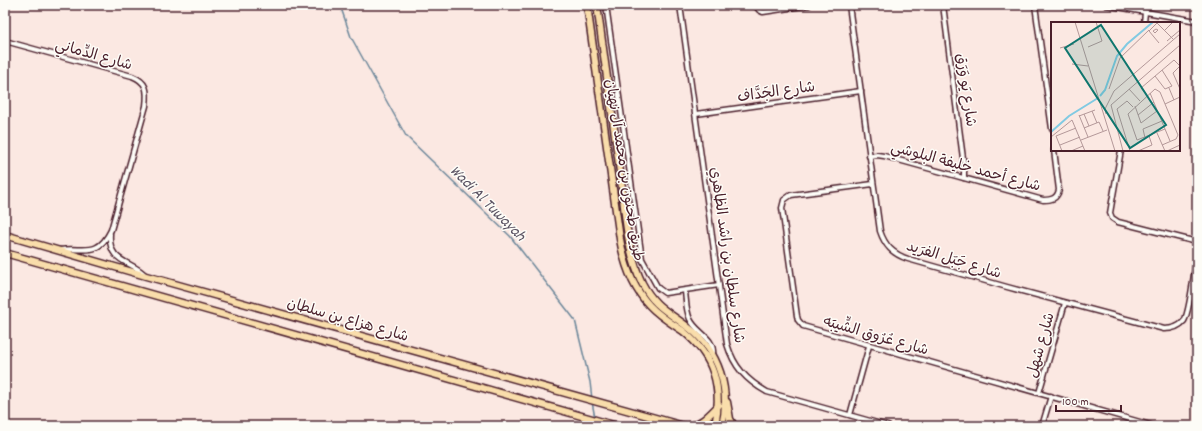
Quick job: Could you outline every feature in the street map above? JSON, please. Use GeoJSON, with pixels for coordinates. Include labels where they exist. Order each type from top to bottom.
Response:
{"type":"FeatureCollection","features":[{"type":"Feature","properties":{"kind":"main road","name":"طريق طحنون بن محمد آل نهيان"},"geometry":{"type":"LineString","coordinates":[[587,5],[621,248],[631,278],[639,293],[653,310],[689,337],[705,354],[715,378],[718,391],[715,426]]}},
{"type":"Feature","properties":{"kind":"main road","name":"طريق طحنون بن محمد آل نهيان"},"geometry":{"type":"LineString","coordinates":[[597,5],[624,206],[632,254],[646,289],[663,310],[689,328],[700,338],[713,355],[719,367],[722,380],[724,404],[722,426]]}},
{"type":"Feature","properties":{"kind":"main road"},"geometry":{"type":"LineString","coordinates":[[608,154],[613,171],[618,202],[620,206],[624,206]]}},
{"type":"Feature","properties":{"kind":"main road","name":"شارع هزاع بن سلطان"},"geometry":{"type":"LineString","coordinates":[[5,235],[146,276],[684,426]]}},
{"type":"Feature","properties":{"kind":"main road","name":"شارع هزاع بن سلطان"},"geometry":{"type":"LineString","coordinates":[[5,253],[617,426]]}},
{"type":"Feature","properties":{"kind":"main road"},"geometry":{"type":"LineString","coordinates":[[722,380],[726,392],[730,419],[734,426]]}},
{"type":"Feature","properties":{"kind":"main road"},"geometry":{"type":"LineString","coordinates":[[689,426],[702,421],[718,405]]}},
{"type":"Feature","properties":{"kind":"street"},"geometry":{"type":"LineString","coordinates":[[606,5],[642,259],[661,292],[667,294],[719,285]]}},
{"type":"Feature","properties":{"kind":"street","name":"شارع سلطان بن راشد الظاهري"},"geometry":{"type":"LineString","coordinates":[[680,5],[727,344],[734,361],[743,375],[767,392],[888,426]]}},
{"type":"Feature","properties":{"kind":"street"},"geometry":{"type":"LineString","coordinates":[[755,5],[763,12],[810,5]]}},
{"type":"Feature","properties":{"kind":"street","name":"شارع جَبَل الفرَيد"},"geometry":{"type":"LineString","coordinates":[[849,5],[880,231],[885,244],[895,254],[908,259],[1065,303],[1164,329],[1174,328],[1183,321],[1186,316],[1197,252]]}},
{"type":"Feature","properties":{"kind":"street","name":"شارع يَو وَرَق"},"geometry":{"type":"LineString","coordinates":[[943,5],[964,158],[964,178]]}},
{"type":"Feature","properties":{"kind":"street"},"geometry":{"type":"LineString","coordinates":[[1035,5],[1051,121]]}},
{"type":"Feature","properties":{"kind":"street"},"geometry":{"type":"LineString","coordinates":[[1106,5],[1197,21]]}},
{"type":"Feature","properties":{"kind":"street"},"geometry":{"type":"LineString","coordinates":[[1144,22],[1146,12]]}},
{"type":"Feature","properties":{"kind":"street","name":"شارع الدِّماني"},"geometry":{"type":"LineString","coordinates":[[5,41],[132,76],[138,79],[146,88],[148,95],[107,237],[102,243],[88,250],[59,250]]}},
{"type":"Feature","properties":{"kind":"street","name":"شارع الجَدَّاف"},"geometry":{"type":"LineString","coordinates":[[696,114],[860,91]]}},
{"type":"Feature","properties":{"kind":"street"},"geometry":{"type":"LineString","coordinates":[[615,133],[619,136],[625,137]]}},
{"type":"Feature","properties":{"kind":"street"},"geometry":{"type":"LineString","coordinates":[[617,152],[626,148]]}},
{"type":"Feature","properties":{"kind":"street","name":"شارع أحمد خليفة البلوشي"},"geometry":{"type":"LineString","coordinates":[[869,156],[884,156],[1043,200],[1050,200],[1058,194],[1059,190],[1054,151]]}},
{"type":"Feature","properties":{"kind":"street"},"geometry":{"type":"LineString","coordinates":[[1121,151],[1120,164],[1110,213],[1112,218],[1118,222],[1197,242]]}},
{"type":"Feature","properties":{"kind":"street","name":"شارع عُرُوق الشِّيبَه"},"geometry":{"type":"LineString","coordinates":[[873,184],[791,195],[784,200],[782,208],[797,316],[800,324],[806,328],[1154,426]]}},
{"type":"Feature","properties":{"kind":"street","name":"شارع الدِّماني"},"geometry":{"type":"LineString","coordinates":[[110,230],[110,244],[117,256],[122,261],[140,270],[146,276]]}},
{"type":"Feature","properties":{"kind":"street"},"geometry":{"type":"LineString","coordinates":[[685,291],[689,318],[711,343],[713,355]]}},
{"type":"Feature","properties":{"kind":"street","name":"شارع شهل"},"geometry":{"type":"LineString","coordinates":[[1039,393],[1065,303]]}},
{"type":"Feature","properties":{"kind":"street"},"geometry":{"type":"LineString","coordinates":[[850,415],[869,346]]}},
{"type":"Feature","properties":{"kind":"street"},"geometry":{"type":"LineString","coordinates":[[1042,426],[1050,396]]}},
{"type":"Feature","properties":{"kind":"waterway","name":"Wadi Al Tuwayah"},"geometry":{"type":"LineString","coordinates":[[340,5],[351,37],[406,136],[510,236],[575,320],[590,382],[592,399]]}},
{"type":"Feature","properties":{"kind":"waterway","name":"Wadi Al Tuwayah"},"geometry":{"type":"LineString","coordinates":[[592,402],[595,418]]}}]}
